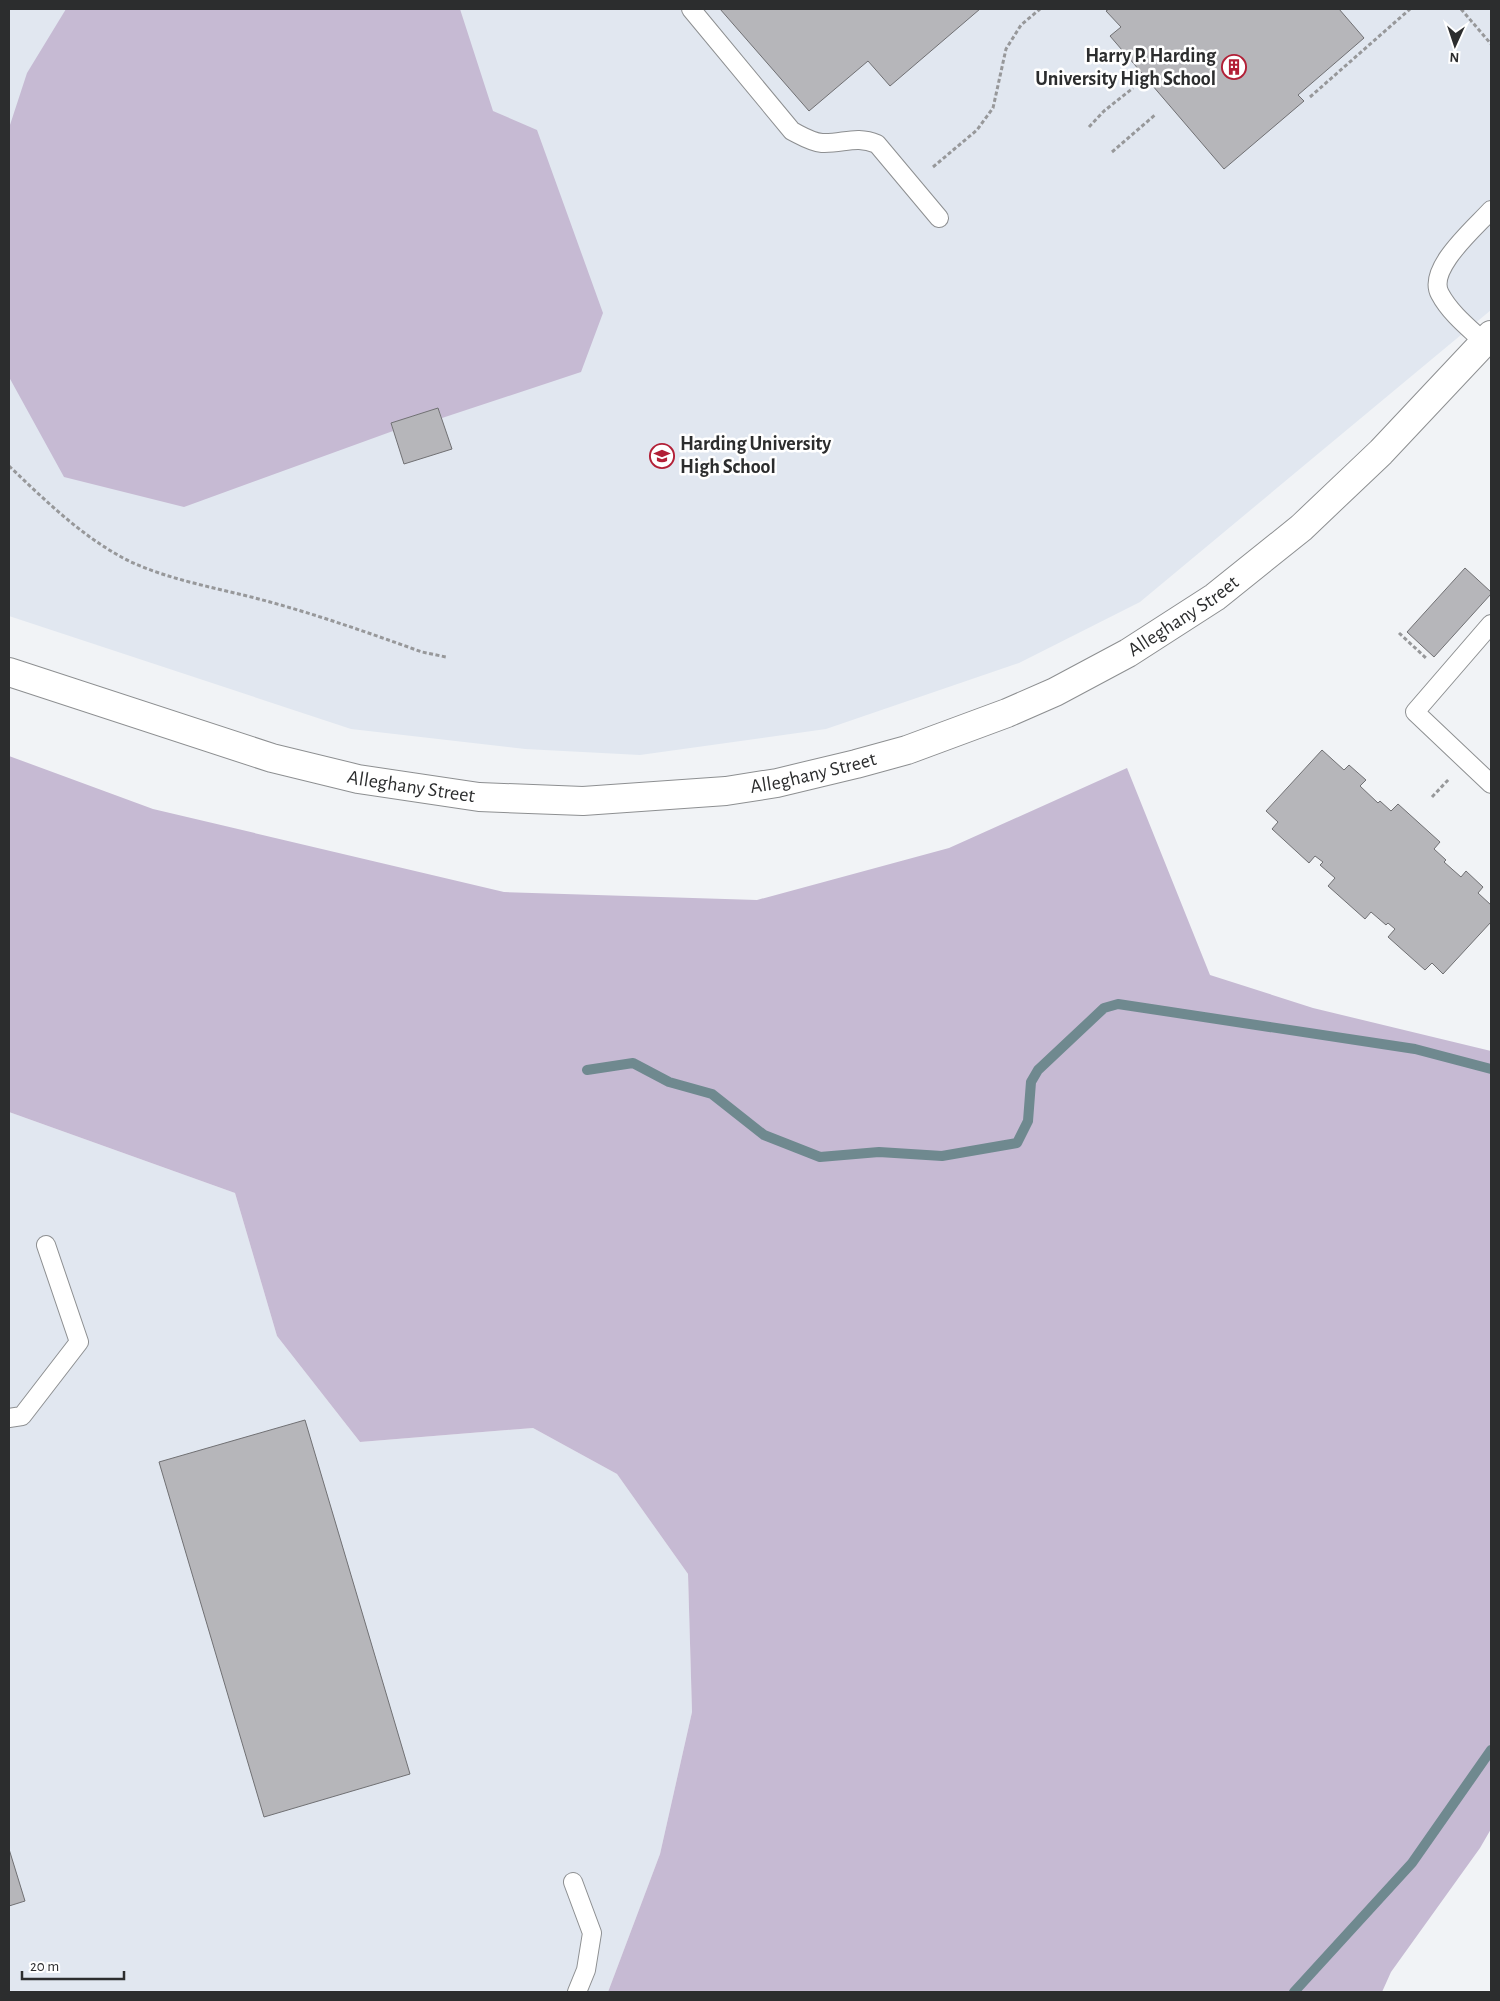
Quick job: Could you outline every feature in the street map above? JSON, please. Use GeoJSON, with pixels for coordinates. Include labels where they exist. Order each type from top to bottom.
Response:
{"type":"FeatureCollection","features":[{"type":"Feature","properties":{"kind":"street","name":"Alleghany Street"},"geometry":{"type":"LineString","coordinates":[[9,672],[272,758],[358,780],[479,797],[583,801],[726,791],[777,783],[907,750],[998,716],[1055,692],[1128,653],[1215,597],[1301,528],[1381,452],[1488,339]]}},
{"type":"Feature","properties":{"kind":"lane"},"geometry":{"type":"LineString","coordinates":[[691,9],[792,131],[807,140],[822,143],[848,139],[867,140],[877,144],[939,218]]}},
{"type":"Feature","properties":{"kind":"lane"},"geometry":{"type":"LineString","coordinates":[[1488,339],[1445,304],[1438,292],[1438,279],[1443,265],[1452,252],[1491,210]]}},
{"type":"Feature","properties":{"kind":"lane"},"geometry":{"type":"LineString","coordinates":[[1491,624],[1415,712],[1491,784]]}},
{"type":"Feature","properties":{"kind":"lane"},"geometry":{"type":"LineString","coordinates":[[9,1418],[22,1416],[79,1342],[46,1244]]}},
{"type":"Feature","properties":{"kind":"lane"},"geometry":{"type":"LineString","coordinates":[[572,1882],[592,1932],[586,1970],[577,1992]]}},
{"type":"Feature","properties":{"kind":"path"},"geometry":{"type":"LineString","coordinates":[[933,167],[977,130],[992,108],[1006,49],[1021,26],[1040,9]]}},
{"type":"Feature","properties":{"kind":"path"},"geometry":{"type":"LineString","coordinates":[[1310,97],[1410,9]]}},
{"type":"Feature","properties":{"kind":"path"},"geometry":{"type":"LineString","coordinates":[[1461,9],[1491,44]]}},
{"type":"Feature","properties":{"kind":"path"},"geometry":{"type":"LineString","coordinates":[[1089,127],[1133,88]]}},
{"type":"Feature","properties":{"kind":"path"},"geometry":{"type":"LineString","coordinates":[[1112,152],[1156,114]]}},
{"type":"Feature","properties":{"kind":"path"},"geometry":{"type":"LineString","coordinates":[[9,466],[62,516],[104,547],[131,562],[161,574],[270,602],[422,652],[446,656]]}},
{"type":"Feature","properties":{"kind":"path"},"geometry":{"type":"LineString","coordinates":[[1399,633],[1446,677]]}},
{"type":"Feature","properties":{"kind":"shaded area","name":"Harding University High School"},"geometry":{"type":"Polygon","coordinates":[[[9,9],[1491,9],[1491,310],[1140,602],[1019,663],[826,729],[640,755],[525,749],[351,729],[9,616],[9,9]]]}},
{"type":"Feature","properties":{"kind":"shaded area"},"geometry":{"type":"Polygon","coordinates":[[[66,9],[460,9],[493,111],[537,130],[603,313],[581,372],[442,418],[438,408],[391,423],[393,431],[184,507],[64,477],[9,377],[9,128],[27,73],[66,9]]]}},
{"type":"Feature","properties":{"kind":"shaded area"},"geometry":{"type":"Polygon","coordinates":[[[9,756],[153,809],[504,892],[757,900],[949,848],[1127,768],[1210,975],[1313,1008],[1491,1051],[1491,1829],[1480,1848],[1391,1972],[1382,1992],[608,1992],[660,1854],[692,1712],[688,1574],[617,1474],[533,1428],[360,1442],[277,1336],[235,1193],[9,1112],[9,756]]]}},
{"type":"Feature","properties":{"kind":"shaded area"},"geometry":{"type":"Polygon","coordinates":[[[9,1112],[235,1193],[277,1336],[360,1442],[533,1428],[617,1474],[688,1574],[692,1712],[660,1854],[608,1992],[9,1992],[9,1112]]]}},
{"type":"Feature","properties":{"kind":"building"},"geometry":{"type":"Polygon","coordinates":[[[720,9],[980,9],[890,86],[868,61],[809,111],[720,9]]]}},
{"type":"Feature","properties":{"kind":"building","name":"Harry P. Harding University High School"},"geometry":{"type":"Polygon","coordinates":[[[1109,9],[1339,9],[1364,38],[1298,95],[1304,101],[1224,169],[1110,36],[1121,27],[1106,11],[1109,9]]]}},
{"type":"Feature","properties":{"kind":"building"},"geometry":{"type":"Polygon","coordinates":[[[438,408],[452,449],[404,464],[391,423],[438,408]]]}},
{"type":"Feature","properties":{"kind":"building"},"geometry":{"type":"Polygon","coordinates":[[[1465,568],[1491,594],[1434,657],[1407,632],[1465,568]]]}},
{"type":"Feature","properties":{"kind":"building"},"geometry":{"type":"Polygon","coordinates":[[[1322,750],[1344,770],[1349,765],[1366,780],[1360,786],[1378,803],[1380,801],[1391,811],[1398,804],[1440,842],[1434,849],[1446,860],[1444,862],[1461,877],[1466,871],[1483,887],[1478,893],[1491,905],[1491,922],[1443,974],[1432,963],[1425,970],[1388,937],[1395,929],[1388,923],[1386,925],[1371,912],[1365,919],[1328,886],[1335,878],[1320,865],[1323,862],[1315,856],[1309,863],[1272,829],[1278,822],[1266,811],[1322,750]]]}},
{"type":"Feature","properties":{"kind":"building"},"geometry":{"type":"Polygon","coordinates":[[[305,1420],[410,1774],[264,1817],[159,1462],[305,1420]]]}},
{"type":"Feature","properties":{"kind":"building"},"geometry":{"type":"Polygon","coordinates":[[[9,1849],[25,1901],[9,1906],[9,1849]]]}},
{"type":"Feature","properties":{"kind":"waterway"},"geometry":{"type":"LineString","coordinates":[[587,1070],[633,1063],[669,1082],[712,1094],[764,1135],[820,1157],[879,1152],[942,1156],[1017,1143],[1028,1121],[1031,1082],[1038,1070],[1104,1008],[1118,1004],[1415,1049],[1491,1069]]}},
{"type":"Feature","properties":{"kind":"waterway"},"geometry":{"type":"LineString","coordinates":[[1294,1992],[1412,1863],[1491,1750]]}},
{"type":"Feature","properties":{"kind":"place","name":"Harry P. Harding University High School"},"geometry":{"type":"Point","coordinates":[1234,67]}},
{"type":"Feature","properties":{"kind":"place","name":"Harding University High School"},"geometry":{"type":"Point","coordinates":[662,456]}}]}
